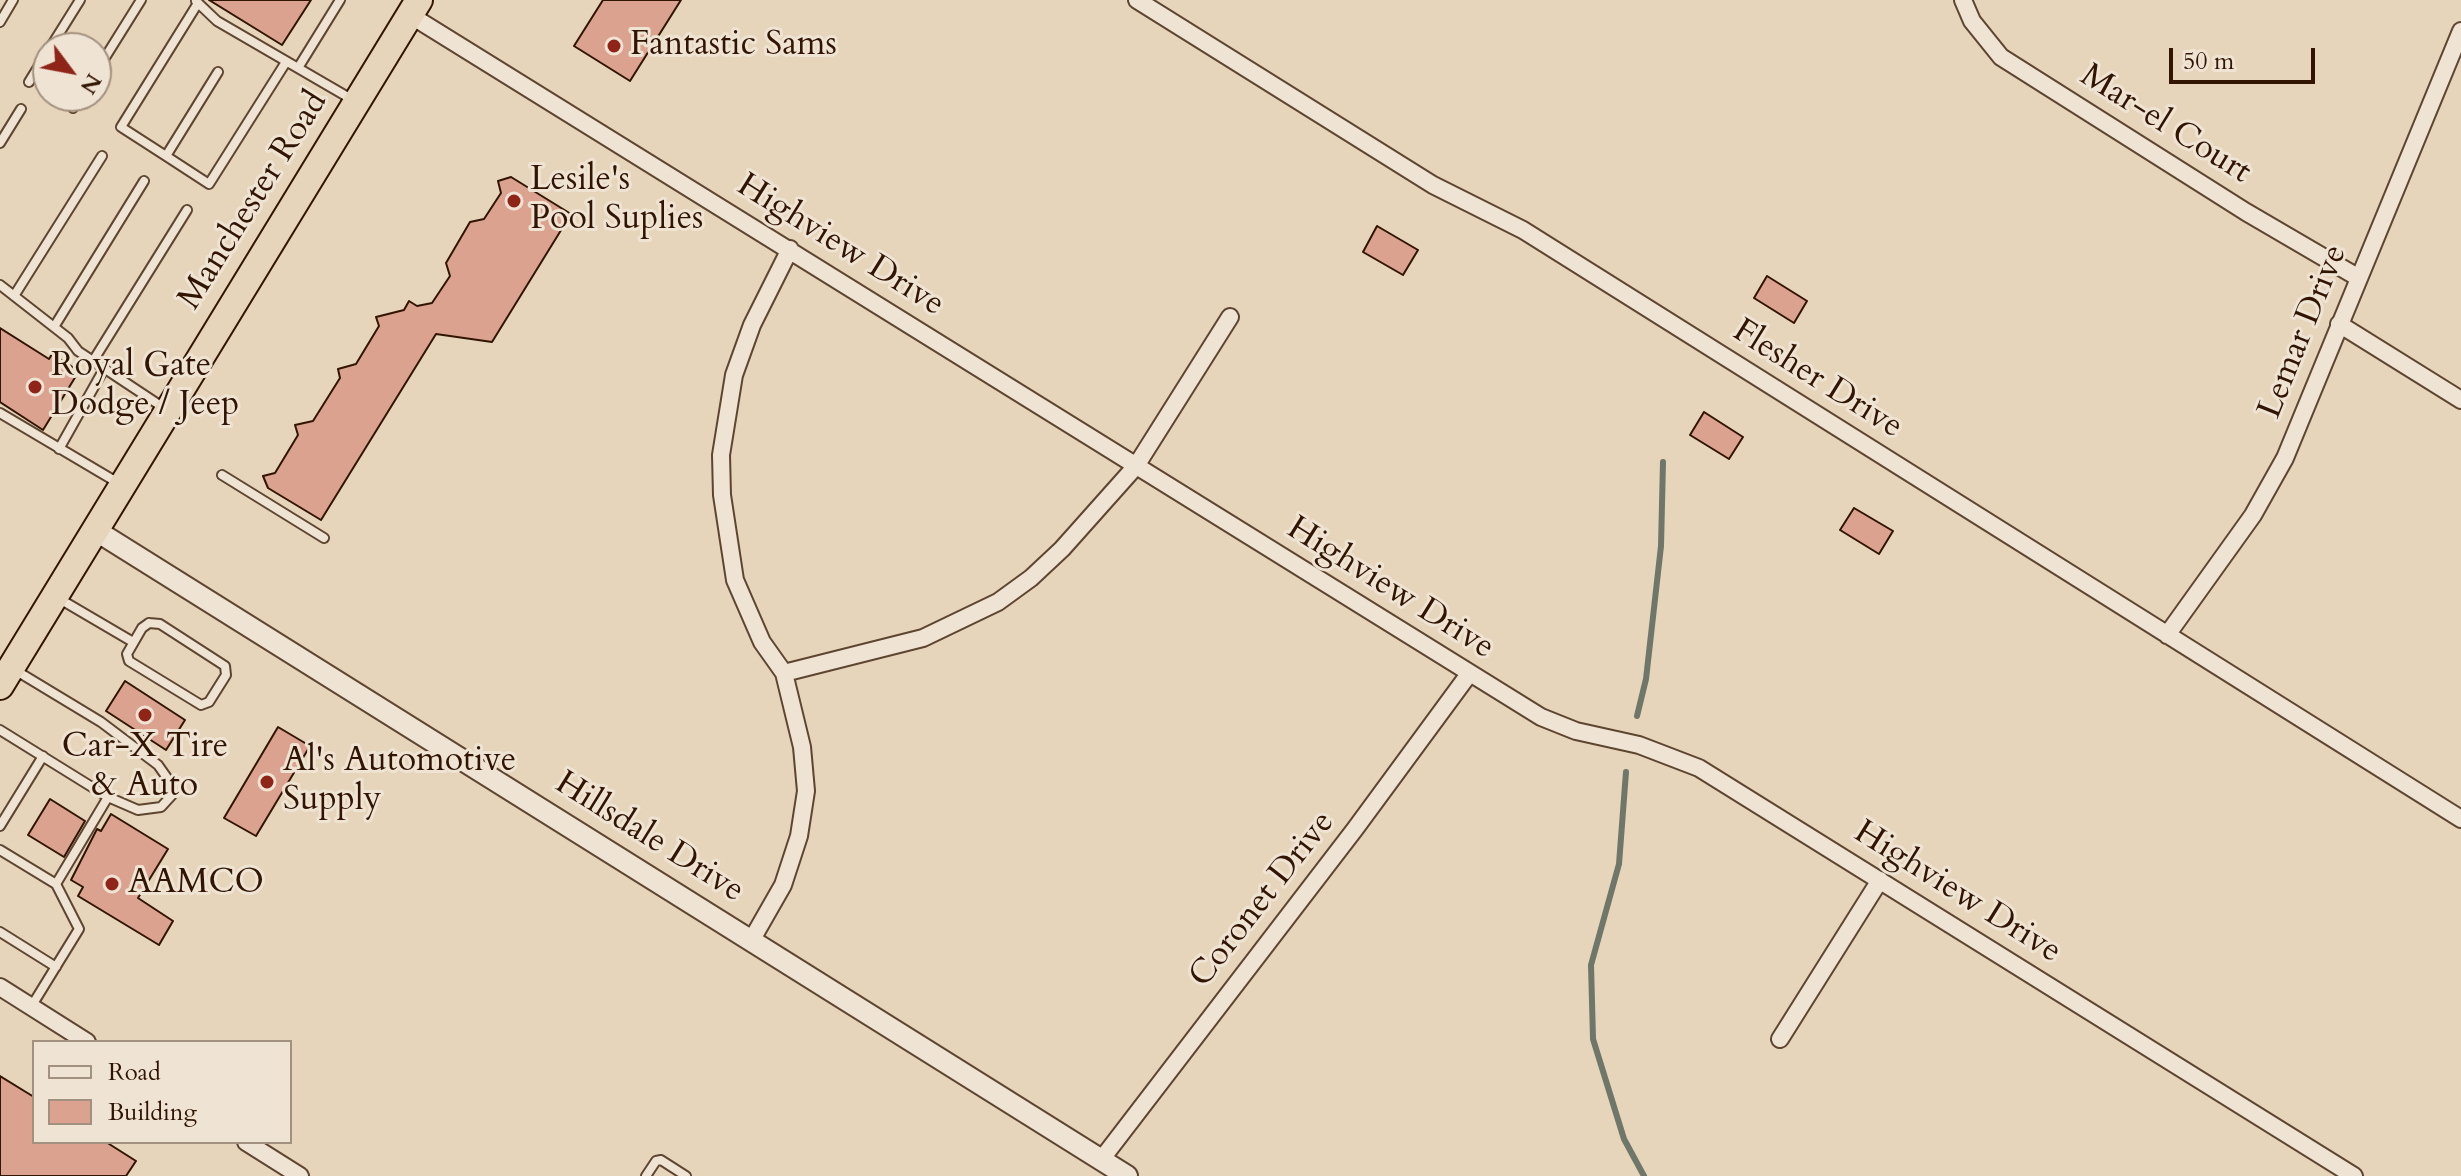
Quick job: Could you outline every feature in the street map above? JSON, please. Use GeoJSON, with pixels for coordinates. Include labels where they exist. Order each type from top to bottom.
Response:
{"type":"FeatureCollection","features":[{"type":"Feature","properties":{"kind":"highway","name":"Manchester Road"},"geometry":{"type":"LineString","coordinates":[[6,677],[415,7]]}},
{"type":"Feature","properties":{"kind":"street","name":"Flesher Drive"},"geometry":{"type":"LineString","coordinates":[[1137,0],[1433,185],[1523,230],[2461,819]]}},
{"type":"Feature","properties":{"kind":"street","name":"Mar-el Court"},"geometry":{"type":"LineString","coordinates":[[1963,0],[1972,21],[2001,57],[2246,212],[2359,278]]}},
{"type":"Feature","properties":{"kind":"street","name":"Highview Drive"},"geometry":{"type":"LineString","coordinates":[[415,7],[790,249],[1469,674],[1541,717],[1576,731],[1639,745],[1699,768],[2354,1176]]}},
{"type":"Feature","properties":{"kind":"street","name":"Lemar Drive"},"geometry":{"type":"LineString","coordinates":[[2167,635],[2253,515],[2285,458],[2461,31]]}},
{"type":"Feature","properties":{"kind":"street"},"geometry":{"type":"LineString","coordinates":[[751,941],[783,885],[799,836],[806,791],[802,747],[784,673],[762,642],[735,580],[722,495],[721,455],[734,375],[752,325],[790,249]]}},
{"type":"Feature","properties":{"kind":"street"},"geometry":{"type":"LineString","coordinates":[[784,673],[923,638],[998,602],[1062,549],[1136,466],[1230,317]]}},
{"type":"Feature","properties":{"kind":"street"},"geometry":{"type":"LineString","coordinates":[[2339,324],[2461,400]]}},
{"type":"Feature","properties":{"kind":"street","name":"Hillsdale Drive"},"geometry":{"type":"LineString","coordinates":[[95,530],[1127,1176]]}},
{"type":"Feature","properties":{"kind":"street","name":"Coronet Drive"},"geometry":{"type":"LineString","coordinates":[[1101,1160],[1469,674]]}},
{"type":"Feature","properties":{"kind":"street"},"geometry":{"type":"LineString","coordinates":[[1780,1039],[1880,880]]}},
{"type":"Feature","properties":{"kind":"street"},"geometry":{"type":"LineString","coordinates":[[0,987],[84,1040]]}},
{"type":"Feature","properties":{"kind":"street"},"geometry":{"type":"LineString","coordinates":[[249,1144],[300,1176]]}},
{"type":"Feature","properties":{"kind":"lane"},"geometry":{"type":"LineString","coordinates":[[0,22],[13,0]]}},
{"type":"Feature","properties":{"kind":"lane"},"geometry":{"type":"LineString","coordinates":[[60,32],[80,0]]}},
{"type":"Feature","properties":{"kind":"lane"},"geometry":{"type":"LineString","coordinates":[[112,46],[141,0]]}},
{"type":"Feature","properties":{"kind":"lane"},"geometry":{"type":"LineString","coordinates":[[298,68],[340,0]]}},
{"type":"Feature","properties":{"kind":"lane"},"geometry":{"type":"LineString","coordinates":[[286,62],[209,184],[121,127],[197,2],[217,21],[356,103]]}},
{"type":"Feature","properties":{"kind":"lane"},"geometry":{"type":"LineString","coordinates":[[166,156],[218,72]]}},
{"type":"Feature","properties":{"kind":"lane"},"geometry":{"type":"LineString","coordinates":[[29,82],[32,77]]}},
{"type":"Feature","properties":{"kind":"lane"},"geometry":{"type":"LineString","coordinates":[[0,143],[21,109]]}},
{"type":"Feature","properties":{"kind":"lane"},"geometry":{"type":"LineString","coordinates":[[14,296],[102,156]]}},
{"type":"Feature","properties":{"kind":"lane"},"geometry":{"type":"LineString","coordinates":[[54,327],[144,181]]}},
{"type":"Feature","properties":{"kind":"lane"},"geometry":{"type":"LineString","coordinates":[[93,361],[187,210]]}},
{"type":"Feature","properties":{"kind":"lane"},"geometry":{"type":"LineString","coordinates":[[0,285],[93,361],[168,410]]}},
{"type":"Feature","properties":{"kind":"lane"},"geometry":{"type":"LineString","coordinates":[[59,449],[104,369]]}},
{"type":"Feature","properties":{"kind":"lane"},"geometry":{"type":"LineString","coordinates":[[0,413],[122,485]]}},
{"type":"Feature","properties":{"kind":"lane"},"geometry":{"type":"LineString","coordinates":[[222,475],[324,538]]}},
{"type":"Feature","properties":{"kind":"lane"},"geometry":{"type":"LineString","coordinates":[[55,596],[133,642]]}},
{"type":"Feature","properties":{"kind":"lane"},"geometry":{"type":"LineString","coordinates":[[149,623],[160,624],[225,666],[226,675],[216,695],[201,705],[129,661],[127,654],[133,642],[149,623]]}},
{"type":"Feature","properties":{"kind":"lane"},"geometry":{"type":"LineString","coordinates":[[0,730],[108,797],[138,810],[161,807],[172,795],[170,782],[158,765],[101,722],[6,677]]}},
{"type":"Feature","properties":{"kind":"lane"},"geometry":{"type":"LineString","coordinates":[[0,826],[43,756]]}},
{"type":"Feature","properties":{"kind":"lane"},"geometry":{"type":"LineString","coordinates":[[56,884],[108,797]]}},
{"type":"Feature","properties":{"kind":"lane"},"geometry":{"type":"LineString","coordinates":[[0,850],[56,884],[79,929],[31,1007]]}},
{"type":"Feature","properties":{"kind":"lane"},"geometry":{"type":"LineString","coordinates":[[0,932],[56,967]]}},
{"type":"Feature","properties":{"kind":"lane"},"geometry":{"type":"LineString","coordinates":[[646,1176],[661,1160],[686,1176]]}},
{"type":"Feature","properties":{"kind":"building"},"geometry":{"type":"Polygon","coordinates":[[[209,0],[311,0],[282,45],[209,0]]]}},
{"type":"Feature","properties":{"kind":"building"},"geometry":{"type":"Polygon","coordinates":[[[603,0],[681,0],[630,81],[574,46],[603,0]]]}},
{"type":"Feature","properties":{"kind":"building"},"geometry":{"type":"Polygon","coordinates":[[[511,177],[571,214],[492,342],[436,334],[321,520],[268,488],[263,476],[275,473],[298,435],[295,425],[313,421],[340,378],[338,369],[356,364],[379,326],[376,317],[404,310],[409,301],[417,306],[432,303],[450,276],[446,263],[470,222],[484,219],[501,193],[498,181],[511,177]]]}},
{"type":"Feature","properties":{"kind":"building"},"geometry":{"type":"Polygon","coordinates":[[[1377,226],[1418,250],[1403,275],[1363,252],[1377,226]]]}},
{"type":"Feature","properties":{"kind":"building"},"geometry":{"type":"Polygon","coordinates":[[[1767,276],[1807,301],[1794,323],[1754,298],[1767,276]]]}},
{"type":"Feature","properties":{"kind":"building","name":"Royal Gate Dodge / Jeep"},"geometry":{"type":"Polygon","coordinates":[[[0,328],[49,359],[52,354],[79,371],[43,430],[0,402],[0,328]]]}},
{"type":"Feature","properties":{"kind":"building"},"geometry":{"type":"Polygon","coordinates":[[[1704,412],[1743,437],[1729,459],[1690,435],[1704,412]]]}},
{"type":"Feature","properties":{"kind":"building"},"geometry":{"type":"Polygon","coordinates":[[[1854,508],[1893,531],[1879,554],[1840,530],[1854,508]]]}},
{"type":"Feature","properties":{"kind":"building","name":"Car-X Tire & Auto"},"geometry":{"type":"Polygon","coordinates":[[[125,681],[185,720],[166,750],[106,711],[125,681]]]}},
{"type":"Feature","properties":{"kind":"building","name":"Al's Automotive Supply"},"geometry":{"type":"Polygon","coordinates":[[[278,727],[310,746],[256,836],[224,818],[278,727]]]}},
{"type":"Feature","properties":{"kind":"building"},"geometry":{"type":"Polygon","coordinates":[[[50,799],[85,821],[64,857],[28,835],[50,799]]]}},
{"type":"Feature","properties":{"kind":"building","name":"AAMCO"},"geometry":{"type":"Polygon","coordinates":[[[111,814],[168,849],[138,898],[173,921],[159,945],[78,896],[83,887],[71,880],[97,829],[101,831],[111,814]]]}},
{"type":"Feature","properties":{"kind":"building"},"geometry":{"type":"Polygon","coordinates":[[[0,1076],[32,1096],[32,1144],[109,1144],[136,1161],[126,1176],[0,1176],[0,1076]]]}},
{"type":"Feature","properties":{"kind":"waterway"},"geometry":{"type":"LineString","coordinates":[[1637,716],[1646,679],[1661,546],[1663,462]]}},
{"type":"Feature","properties":{"kind":"waterway"},"geometry":{"type":"LineString","coordinates":[[1626,772],[1619,864],[1591,965],[1593,1039],[1624,1139],[1644,1176]]}},
{"type":"Feature","properties":{"kind":"place","name":"Fantastic Sams"},"geometry":{"type":"Point","coordinates":[614,46]}},
{"type":"Feature","properties":{"kind":"place","name":"Lesile's Pool Suplies"},"geometry":{"type":"Point","coordinates":[514,201]}},
{"type":"Feature","properties":{"kind":"place","name":"Royal Gate Dodge / Jeep"},"geometry":{"type":"Point","coordinates":[35,387]}},
{"type":"Feature","properties":{"kind":"place","name":"Car-X Tire & Auto"},"geometry":{"type":"Point","coordinates":[145,715]}},
{"type":"Feature","properties":{"kind":"place","name":"Al's Automotive Supply"},"geometry":{"type":"Point","coordinates":[267,782]}},
{"type":"Feature","properties":{"kind":"place","name":"AAMCO"},"geometry":{"type":"Point","coordinates":[112,884]}}]}
